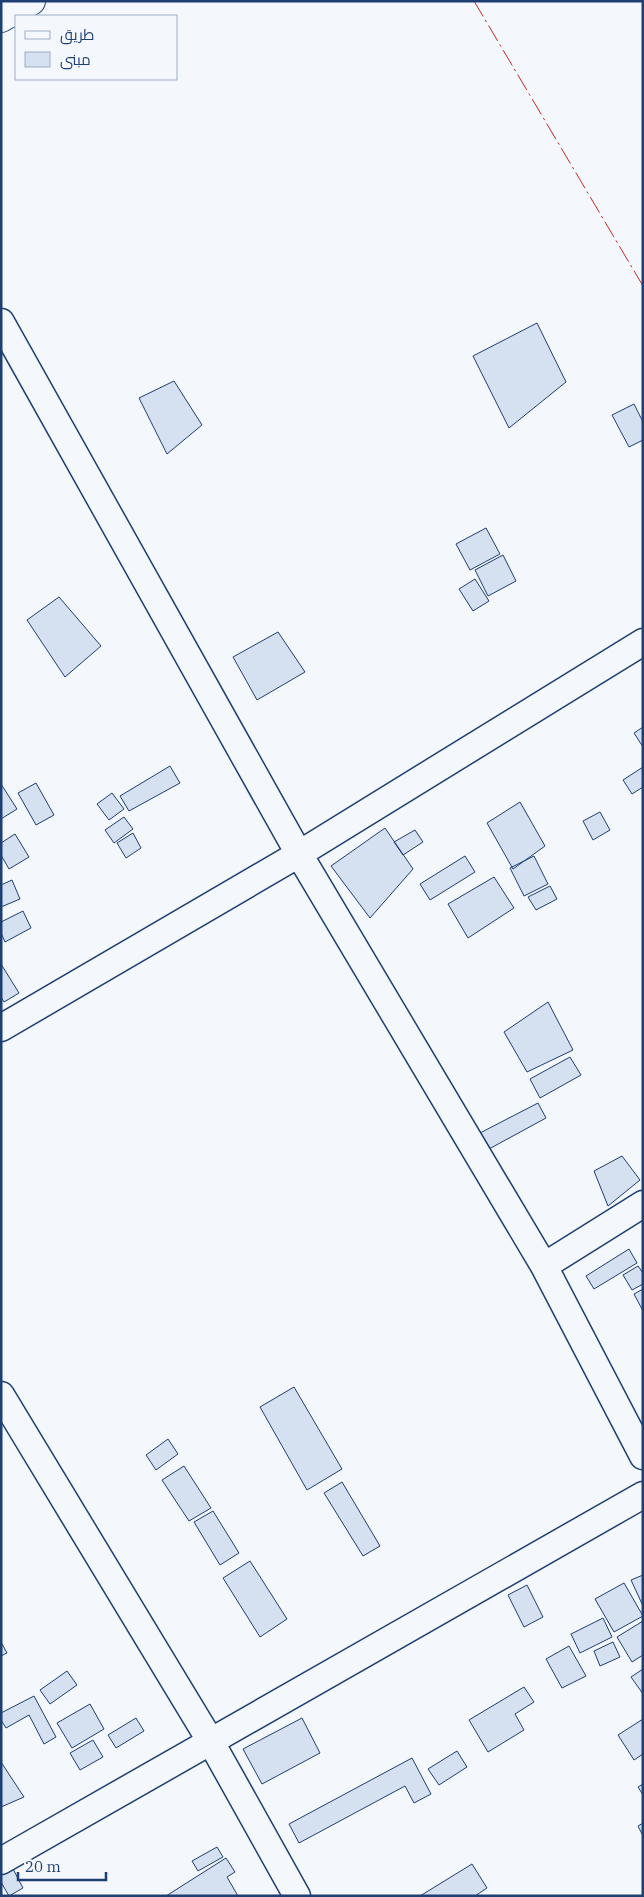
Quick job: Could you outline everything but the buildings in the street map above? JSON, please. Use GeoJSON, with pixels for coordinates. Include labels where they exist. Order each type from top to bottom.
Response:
{"type":"FeatureCollection","features":[{"type":"Feature","properties":{"kind":"street"},"geometry":{"type":"LineString","coordinates":[[1,18],[31,1]]}},
{"type":"Feature","properties":{"kind":"street"},"geometry":{"type":"LineString","coordinates":[[1,322],[299,854],[544,1266],[643,1456]]}},
{"type":"Feature","properties":{"kind":"street"},"geometry":{"type":"LineString","coordinates":[[1,1028],[299,854],[643,642]]}},
{"type":"Feature","properties":{"kind":"street"},"geometry":{"type":"LineString","coordinates":[[544,1266],[643,1204]]}},
{"type":"Feature","properties":{"kind":"street"},"geometry":{"type":"LineString","coordinates":[[1,1396],[211,1742],[297,1896]]}},
{"type":"Feature","properties":{"kind":"street"},"geometry":{"type":"LineString","coordinates":[[1,1861],[643,1495]]}},
{"type":"Feature","properties":{"kind":"power"},"geometry":{"type":"LineString","coordinates":[[474,1],[643,286]]}}]}
